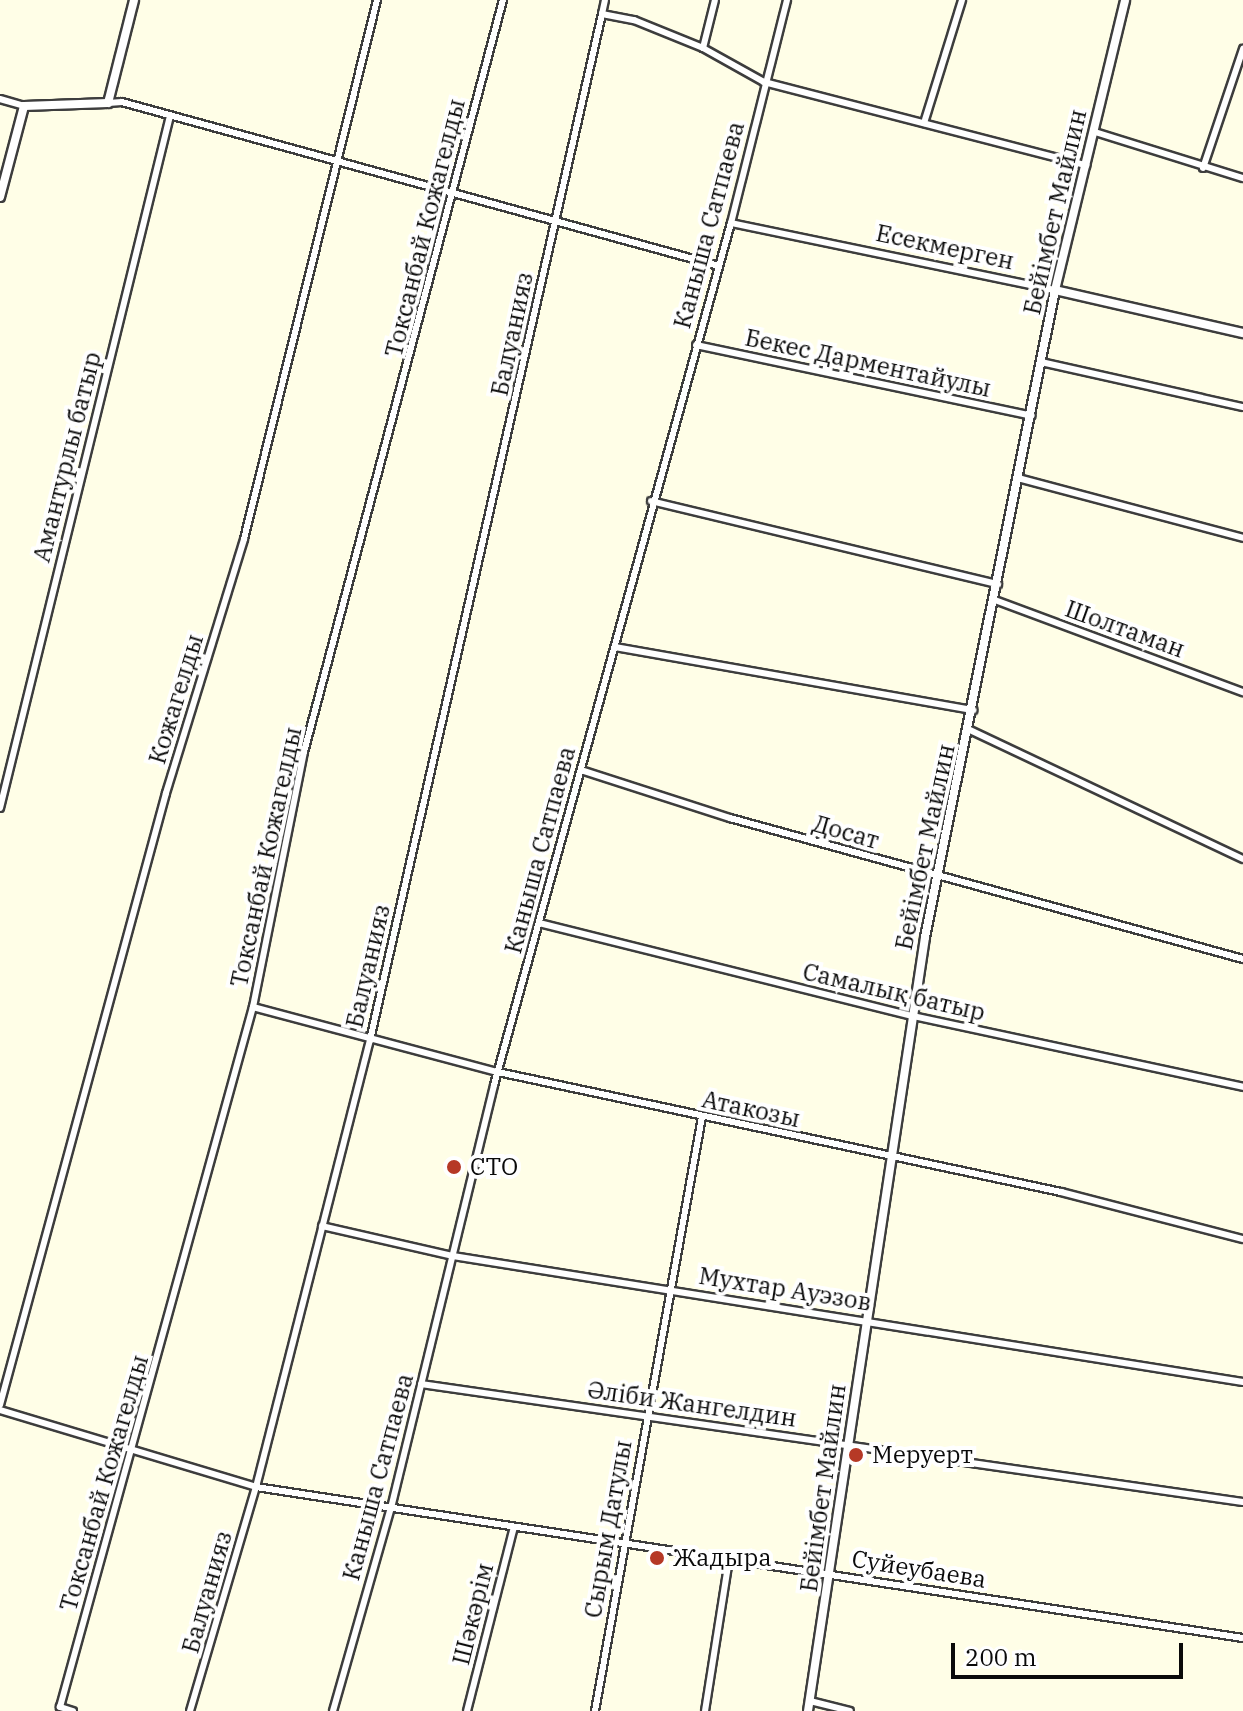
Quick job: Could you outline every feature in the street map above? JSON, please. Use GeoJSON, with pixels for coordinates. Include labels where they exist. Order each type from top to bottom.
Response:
{"type":"FeatureCollection","features":[{"type":"Feature","properties":{"kind":"street"},"geometry":{"type":"LineString","coordinates":[[108,103],[134,0]]}},
{"type":"Feature","properties":{"kind":"street","name":"Кожагелды"},"geometry":{"type":"LineString","coordinates":[[0,1408],[166,793],[244,539],[377,0]]}},
{"type":"Feature","properties":{"kind":"street","name":"Токсанбай Кожагелды"},"geometry":{"type":"LineString","coordinates":[[73,1711],[60,1707],[253,1007],[304,752],[503,0]]}},
{"type":"Feature","properties":{"kind":"street"},"geometry":{"type":"LineString","coordinates":[[605,0],[602,14],[634,20],[703,48],[764,82],[1086,165]]}},
{"type":"Feature","properties":{"kind":"street"},"geometry":{"type":"LineString","coordinates":[[703,48],[715,0]]}},
{"type":"Feature","properties":{"kind":"street","name":"Каныша Сатпаева"},"geometry":{"type":"LineString","coordinates":[[333,1711],[391,1508],[498,1072],[615,647],[651,501],[731,223],[787,0]]}},
{"type":"Feature","properties":{"kind":"street"},"geometry":{"type":"LineString","coordinates":[[924,123],[962,0]]}},
{"type":"Feature","properties":{"kind":"street","name":"Бейімбет Майлин"},"geometry":{"type":"LineString","coordinates":[[809,1706],[832,1573],[913,1016],[938,877],[974,710],[1055,290],[1125,0]]}},
{"type":"Feature","properties":{"kind":"street","name":"Балуанияз"},"geometry":{"type":"LineString","coordinates":[[190,1711],[256,1487],[370,1040],[602,14]]}},
{"type":"Feature","properties":{"kind":"street"},"geometry":{"type":"LineString","coordinates":[[1203,168],[1243,49]]}},
{"type":"Feature","properties":{"kind":"street"},"geometry":{"type":"LineString","coordinates":[[0,99],[24,106],[108,103],[170,116],[719,266]]}},
{"type":"Feature","properties":{"kind":"street"},"geometry":{"type":"LineString","coordinates":[[0,197],[24,106]]}},
{"type":"Feature","properties":{"kind":"street","name":"Амантурлы батыр"},"geometry":{"type":"LineString","coordinates":[[0,808],[170,116]]}},
{"type":"Feature","properties":{"kind":"street"},"geometry":{"type":"LineString","coordinates":[[1095,132],[1243,178]]}},
{"type":"Feature","properties":{"kind":"street","name":"Eсекмерген"},"geometry":{"type":"LineString","coordinates":[[731,223],[1055,290],[1243,333]]}},
{"type":"Feature","properties":{"kind":"street","name":"Бекес Дарментайулы"},"geometry":{"type":"LineString","coordinates":[[696,345],[1032,416]]}},
{"type":"Feature","properties":{"kind":"street"},"geometry":{"type":"LineString","coordinates":[[1041,362],[1243,407]]}},
{"type":"Feature","properties":{"kind":"street"},"geometry":{"type":"LineString","coordinates":[[1018,478],[1243,538]]}},
{"type":"Feature","properties":{"kind":"street"},"geometry":{"type":"LineString","coordinates":[[651,501],[998,584]]}},
{"type":"Feature","properties":{"kind":"street","name":"Шолтаман"},"geometry":{"type":"LineString","coordinates":[[995,600],[1243,692]]}},
{"type":"Feature","properties":{"kind":"street"},"geometry":{"type":"LineString","coordinates":[[615,647],[974,710]]}},
{"type":"Feature","properties":{"kind":"street"},"geometry":{"type":"LineString","coordinates":[[970,730],[1243,859]]}},
{"type":"Feature","properties":{"kind":"street","name":"Досат"},"geometry":{"type":"LineString","coordinates":[[581,770],[938,877],[1243,959]]}},
{"type":"Feature","properties":{"kind":"street","name":"Самалық батыр"},"geometry":{"type":"LineString","coordinates":[[539,923],[913,1016],[1243,1087]]}},
{"type":"Feature","properties":{"kind":"street","name":"Атакозы"},"geometry":{"type":"LineString","coordinates":[[253,1007],[498,1072],[1061,1192],[1243,1239]]}},
{"type":"Feature","properties":{"kind":"street","name":"Сырым Датулы"},"geometry":{"type":"LineString","coordinates":[[595,1711],[645,1415],[702,1117]]}},
{"type":"Feature","properties":{"kind":"street","name":"Мухтар Ауэзов"},"geometry":{"type":"LineString","coordinates":[[322,1226],[453,1256],[1243,1382]]}},
{"type":"Feature","properties":{"kind":"street","name":"Әліби Жангелдин"},"geometry":{"type":"LineString","coordinates":[[421,1384],[1243,1502]]}},
{"type":"Feature","properties":{"kind":"street","name":"Суйеубаева"},"geometry":{"type":"LineString","coordinates":[[0,1408],[132,1453],[256,1487],[1243,1638]]}},
{"type":"Feature","properties":{"kind":"street","name":"Шәкәрім"},"geometry":{"type":"LineString","coordinates":[[467,1711],[514,1527]]}},
{"type":"Feature","properties":{"kind":"street"},"geometry":{"type":"LineString","coordinates":[[705,1711],[729,1560]]}},
{"type":"Feature","properties":{"kind":"street"},"geometry":{"type":"LineString","coordinates":[[809,1706],[850,1711]]}},
{"type":"Feature","properties":{"kind":"place","name":"CTO"},"geometry":{"type":"Point","coordinates":[454,1167]}},
{"type":"Feature","properties":{"kind":"place","name":"Меруерт"},"geometry":{"type":"Point","coordinates":[856,1455]}},
{"type":"Feature","properties":{"kind":"place","name":"Жадыра"},"geometry":{"type":"Point","coordinates":[657,1558]}}]}
